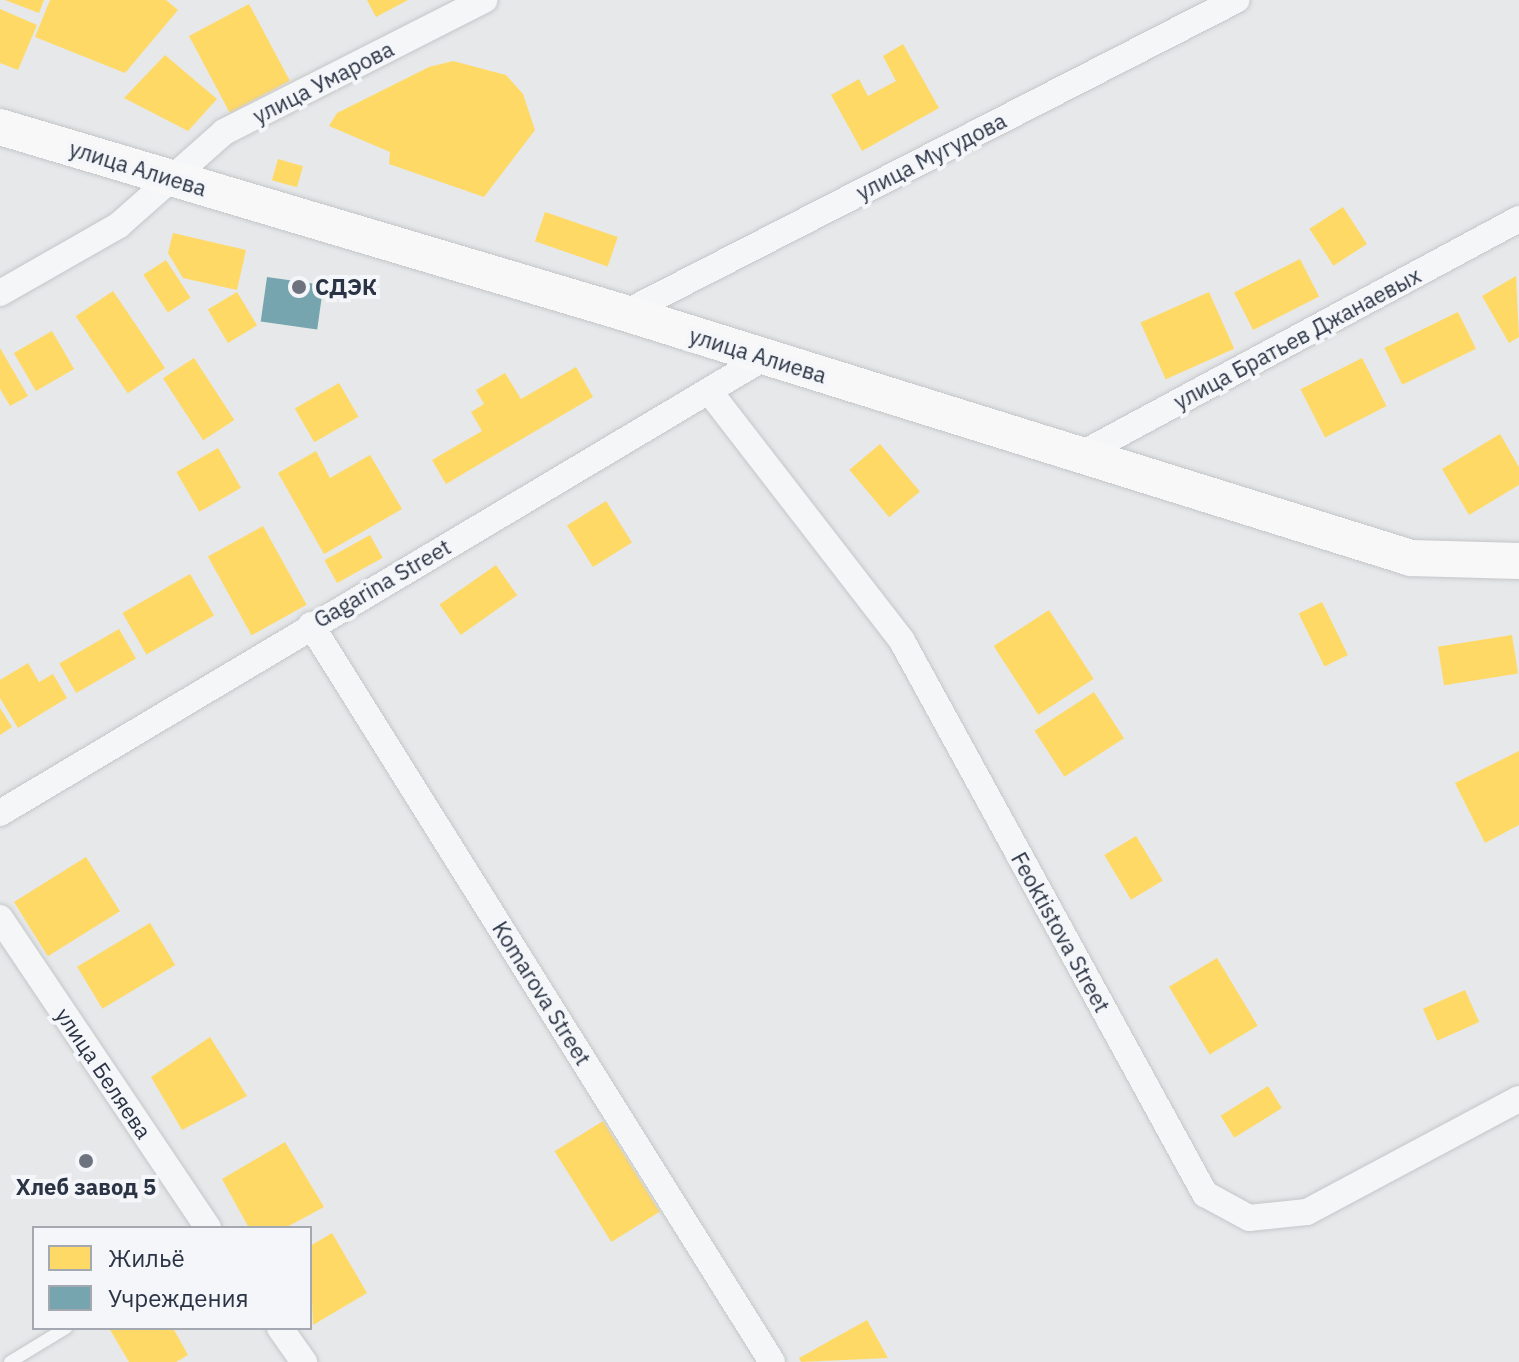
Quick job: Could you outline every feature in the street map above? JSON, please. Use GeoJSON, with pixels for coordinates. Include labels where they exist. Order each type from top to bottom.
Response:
{"type":"FeatureCollection","features":[{"type":"Feature","properties":{"kind":"street","name":"улица Умарова"},"geometry":{"type":"LineString","coordinates":[[0,293],[119,225],[224,132],[484,0]]}},
{"type":"Feature","properties":{"kind":"street","name":"улица Мугудова"},"geometry":{"type":"LineString","coordinates":[[625,313],[1236,0]]}},
{"type":"Feature","properties":{"kind":"street","name":"улица Алиева"},"geometry":{"type":"LineString","coordinates":[[0,127],[767,356],[1076,457],[1411,558],[1519,561]]}},
{"type":"Feature","properties":{"kind":"street","name":"улица Братьев Джанаевых"},"geometry":{"type":"LineString","coordinates":[[1076,457],[1519,219]]}},
{"type":"Feature","properties":{"kind":"street","name":"Gagarina Street"},"geometry":{"type":"LineString","coordinates":[[0,813],[767,356]]}},
{"type":"Feature","properties":{"kind":"street","name":"Feoktistova Street"},"geometry":{"type":"LineString","coordinates":[[709,391],[902,641],[1205,1194],[1249,1218],[1307,1212],[1519,1099]]}},
{"type":"Feature","properties":{"kind":"street","name":"Komarova Street"},"geometry":{"type":"LineString","coordinates":[[311,625],[772,1362]]}},
{"type":"Feature","properties":{"kind":"street","name":"улица Беляева"},"geometry":{"type":"LineString","coordinates":[[0,918],[207,1226]]}},
{"type":"Feature","properties":{"kind":"street"},"geometry":{"type":"LineString","coordinates":[[281,1330],[304,1362]]}},
{"type":"Feature","properties":{"kind":"lane"},"geometry":{"type":"LineString","coordinates":[[10,1362],[63,1330]]}},
{"type":"Feature","properties":{"kind":"building: Жильё"},"geometry":{"type":"Polygon","coordinates":[[[5,0],[44,0],[39,13],[5,0]]]}},
{"type":"Feature","properties":{"kind":"building: Жильё"},"geometry":{"type":"Polygon","coordinates":[[[50,0],[166,0],[178,10],[125,73],[35,37],[50,0]]]}},
{"type":"Feature","properties":{"kind":"building: Жильё"},"geometry":{"type":"Polygon","coordinates":[[[367,0],[408,0],[376,17],[367,0]]]}},
{"type":"Feature","properties":{"kind":"building: Жильё"},"geometry":{"type":"Polygon","coordinates":[[[249,4],[290,81],[230,113],[189,36],[249,4]]]}},
{"type":"Feature","properties":{"kind":"building: Жильё"},"geometry":{"type":"Polygon","coordinates":[[[0,9],[37,25],[18,70],[0,63],[0,9]]]}},
{"type":"Feature","properties":{"kind":"building: Жильё"},"geometry":{"type":"Polygon","coordinates":[[[903,44],[939,108],[862,151],[831,95],[859,79],[868,96],[896,81],[883,56],[903,44]]]}},
{"type":"Feature","properties":{"kind":"building: Жильё"},"geometry":{"type":"Polygon","coordinates":[[[165,55],[217,99],[188,131],[124,98],[165,55]]]}},
{"type":"Feature","properties":{"kind":"building: Жильё"},"geometry":{"type":"Polygon","coordinates":[[[453,61],[506,75],[523,94],[535,130],[484,197],[389,164],[390,152],[329,126],[337,113],[429,67],[453,61]]]}},
{"type":"Feature","properties":{"kind":"building: Жильё"},"geometry":{"type":"Polygon","coordinates":[[[278,159],[303,166],[297,187],[272,180],[278,159]]]}},
{"type":"Feature","properties":{"kind":"building: Жильё"},"geometry":{"type":"Polygon","coordinates":[[[1343,207],[1367,244],[1333,266],[1309,229],[1343,207]]]}},
{"type":"Feature","properties":{"kind":"building: Жильё"},"geometry":{"type":"Polygon","coordinates":[[[545,212],[618,237],[608,266],[535,241],[545,212]]]}},
{"type":"Feature","properties":{"kind":"building: Жильё"},"geometry":{"type":"Polygon","coordinates":[[[173,233],[246,250],[237,290],[183,278],[168,253],[173,233]]]}},
{"type":"Feature","properties":{"kind":"building: Жильё"},"geometry":{"type":"Polygon","coordinates":[[[1300,259],[1319,296],[1253,330],[1234,293],[1300,259]]]}},
{"type":"Feature","properties":{"kind":"building: Жильё"},"geometry":{"type":"Polygon","coordinates":[[[166,260],[191,298],[168,312],[143,275],[166,260]]]}},
{"type":"Feature","properties":{"kind":"building: Жильё"},"geometry":{"type":"Polygon","coordinates":[[[1516,276],[1519,337],[1509,343],[1482,296],[1516,276]]]}},
{"type":"Feature","properties":{"kind":"building: Жильё"},"geometry":{"type":"Polygon","coordinates":[[[113,291],[165,368],[128,393],[76,316],[113,291]]]}},
{"type":"Feature","properties":{"kind":"building: Жильё"},"geometry":{"type":"Polygon","coordinates":[[[237,292],[257,325],[228,343],[208,310],[237,292]]]}},
{"type":"Feature","properties":{"kind":"building: Жильё"},"geometry":{"type":"Polygon","coordinates":[[[1209,292],[1234,349],[1166,379],[1140,323],[1209,292]]]}},
{"type":"Feature","properties":{"kind":"building: Жильё"},"geometry":{"type":"Polygon","coordinates":[[[1458,312],[1476,349],[1402,385],[1384,348],[1458,312]]]}},
{"type":"Feature","properties":{"kind":"building: Жильё"},"geometry":{"type":"Polygon","coordinates":[[[52,331],[74,369],[36,391],[14,353],[52,331]]]}},
{"type":"Feature","properties":{"kind":"building: Жильё"},"geometry":{"type":"Polygon","coordinates":[[[0,348],[28,396],[10,406],[0,389],[0,348]]]}},
{"type":"Feature","properties":{"kind":"building: Жильё"},"geometry":{"type":"Polygon","coordinates":[[[194,358],[234,420],[203,440],[163,378],[194,358]]]}},
{"type":"Feature","properties":{"kind":"building: Жильё"},"geometry":{"type":"Polygon","coordinates":[[[1362,358],[1387,406],[1325,437],[1301,389],[1362,358]]]}},
{"type":"Feature","properties":{"kind":"building: Жильё"},"geometry":{"type":"Polygon","coordinates":[[[576,367],[593,397],[446,484],[432,460],[482,431],[471,412],[484,404],[476,390],[505,373],[521,399],[576,367]]]}},
{"type":"Feature","properties":{"kind":"building: Жильё"},"geometry":{"type":"Polygon","coordinates":[[[339,383],[358,417],[314,442],[295,408],[339,383]]]}},
{"type":"Feature","properties":{"kind":"building: Жильё"},"geometry":{"type":"Polygon","coordinates":[[[1500,434],[1519,467],[1519,485],[1469,515],[1442,469],[1500,434]]]}},
{"type":"Feature","properties":{"kind":"building: Жильё"},"geometry":{"type":"Polygon","coordinates":[[[880,444],[920,491],[889,517],[849,470],[880,444]]]}},
{"type":"Feature","properties":{"kind":"building: Жильё"},"geometry":{"type":"Polygon","coordinates":[[[218,448],[241,488],[199,512],[176,472],[218,448]]]}},
{"type":"Feature","properties":{"kind":"building: Жильё"},"geometry":{"type":"Polygon","coordinates":[[[316,451],[330,478],[370,455],[402,509],[324,554],[278,473],[316,451]]]}},
{"type":"Feature","properties":{"kind":"building: Жильё"},"geometry":{"type":"Polygon","coordinates":[[[606,501],[632,543],[593,567],[567,525],[606,501]]]}},
{"type":"Feature","properties":{"kind":"building: Жильё"},"geometry":{"type":"Polygon","coordinates":[[[263,526],[307,605],[252,635],[208,557],[263,526]]]}},
{"type":"Feature","properties":{"kind":"building: Жильё"},"geometry":{"type":"Polygon","coordinates":[[[370,535],[383,558],[337,583],[325,560],[370,535]]]}},
{"type":"Feature","properties":{"kind":"building: Жильё"},"geometry":{"type":"Polygon","coordinates":[[[496,565],[517,595],[461,635],[439,605],[496,565]]]}},
{"type":"Feature","properties":{"kind":"building: Жильё"},"geometry":{"type":"Polygon","coordinates":[[[190,574],[214,616],[146,655],[122,613],[190,574]]]}},
{"type":"Feature","properties":{"kind":"building: Жильё"},"geometry":{"type":"Polygon","coordinates":[[[1322,602],[1348,655],[1324,666],[1299,613],[1322,602]]]}},
{"type":"Feature","properties":{"kind":"building: Жильё"},"geometry":{"type":"Polygon","coordinates":[[[1049,610],[1094,679],[1038,715],[994,646],[1049,610]]]}},
{"type":"Feature","properties":{"kind":"building: Жильё"},"geometry":{"type":"Polygon","coordinates":[[[119,629],[136,658],[76,693],[59,664],[119,629]]]}},
{"type":"Feature","properties":{"kind":"building: Жильё"},"geometry":{"type":"Polygon","coordinates":[[[1512,635],[1518,674],[1444,685],[1438,647],[1512,635]]]}},
{"type":"Feature","properties":{"kind":"building: Жильё"},"geometry":{"type":"Polygon","coordinates":[[[28,663],[39,682],[53,674],[67,698],[18,728],[0,698],[0,680],[28,663]]]}},
{"type":"Feature","properties":{"kind":"building: Жильё"},"geometry":{"type":"Polygon","coordinates":[[[1094,692],[1124,738],[1064,777],[1034,731],[1094,692]]]}},
{"type":"Feature","properties":{"kind":"building: Жильё"},"geometry":{"type":"Polygon","coordinates":[[[0,708],[12,727],[0,735],[0,708]]]}},
{"type":"Feature","properties":{"kind":"building: Жильё"},"geometry":{"type":"Polygon","coordinates":[[[1519,751],[1519,825],[1485,843],[1455,783],[1519,751]]]}},
{"type":"Feature","properties":{"kind":"building: Жильё"},"geometry":{"type":"Polygon","coordinates":[[[1136,836],[1163,881],[1131,900],[1104,855],[1136,836]]]}},
{"type":"Feature","properties":{"kind":"building: Жильё"},"geometry":{"type":"Polygon","coordinates":[[[86,857],[120,911],[48,956],[14,902],[86,857]]]}},
{"type":"Feature","properties":{"kind":"building: Жильё"},"geometry":{"type":"Polygon","coordinates":[[[150,923],[175,965],[102,1009],[77,967],[150,923]]]}},
{"type":"Feature","properties":{"kind":"building: Жильё"},"geometry":{"type":"Polygon","coordinates":[[[1217,958],[1258,1026],[1210,1055],[1169,987],[1217,958]]]}},
{"type":"Feature","properties":{"kind":"building: Жильё"},"geometry":{"type":"Polygon","coordinates":[[[1465,990],[1479,1022],[1437,1041],[1423,1009],[1465,990]]]}},
{"type":"Feature","properties":{"kind":"building: Жильё"},"geometry":{"type":"Polygon","coordinates":[[[210,1037],[247,1096],[182,1130],[151,1077],[210,1037]]]}},
{"type":"Feature","properties":{"kind":"building: Жильё"},"geometry":{"type":"Polygon","coordinates":[[[1268,1086],[1282,1108],[1234,1138],[1221,1116],[1268,1086]]]}},
{"type":"Feature","properties":{"kind":"building: Жильё"},"geometry":{"type":"Polygon","coordinates":[[[603,1121],[660,1212],[611,1242],[555,1151],[603,1121]]]}},
{"type":"Feature","properties":{"kind":"building: Жильё"},"geometry":{"type":"Polygon","coordinates":[[[285,1142],[324,1207],[289,1226],[248,1226],[222,1179],[285,1142]]]}},
{"type":"Feature","properties":{"kind":"building: Жильё"},"geometry":{"type":"Polygon","coordinates":[[[332,1233],[367,1293],[313,1325],[312,1299],[312,1245],[332,1233]]]}},
{"type":"Feature","properties":{"kind":"building: Жильё"},"geometry":{"type":"Polygon","coordinates":[[[867,1320],[888,1358],[801,1362],[799,1358],[867,1320]]]}},
{"type":"Feature","properties":{"kind":"building: Жильё"},"geometry":{"type":"Polygon","coordinates":[[[110,1330],[174,1330],[188,1355],[176,1362],[129,1362],[110,1330]]]}},
{"type":"Feature","properties":{"kind":"building: Учреждения"},"geometry":{"type":"Polygon","coordinates":[[[267,277],[323,285],[317,329],[261,322],[267,277]]]}},
{"type":"Feature","properties":{"kind":"place","name":"СДЭК"},"geometry":{"type":"Point","coordinates":[299,287]}},
{"type":"Feature","properties":{"kind":"place","name":"Хлеб завод 5"},"geometry":{"type":"Point","coordinates":[86,1161]}}]}
